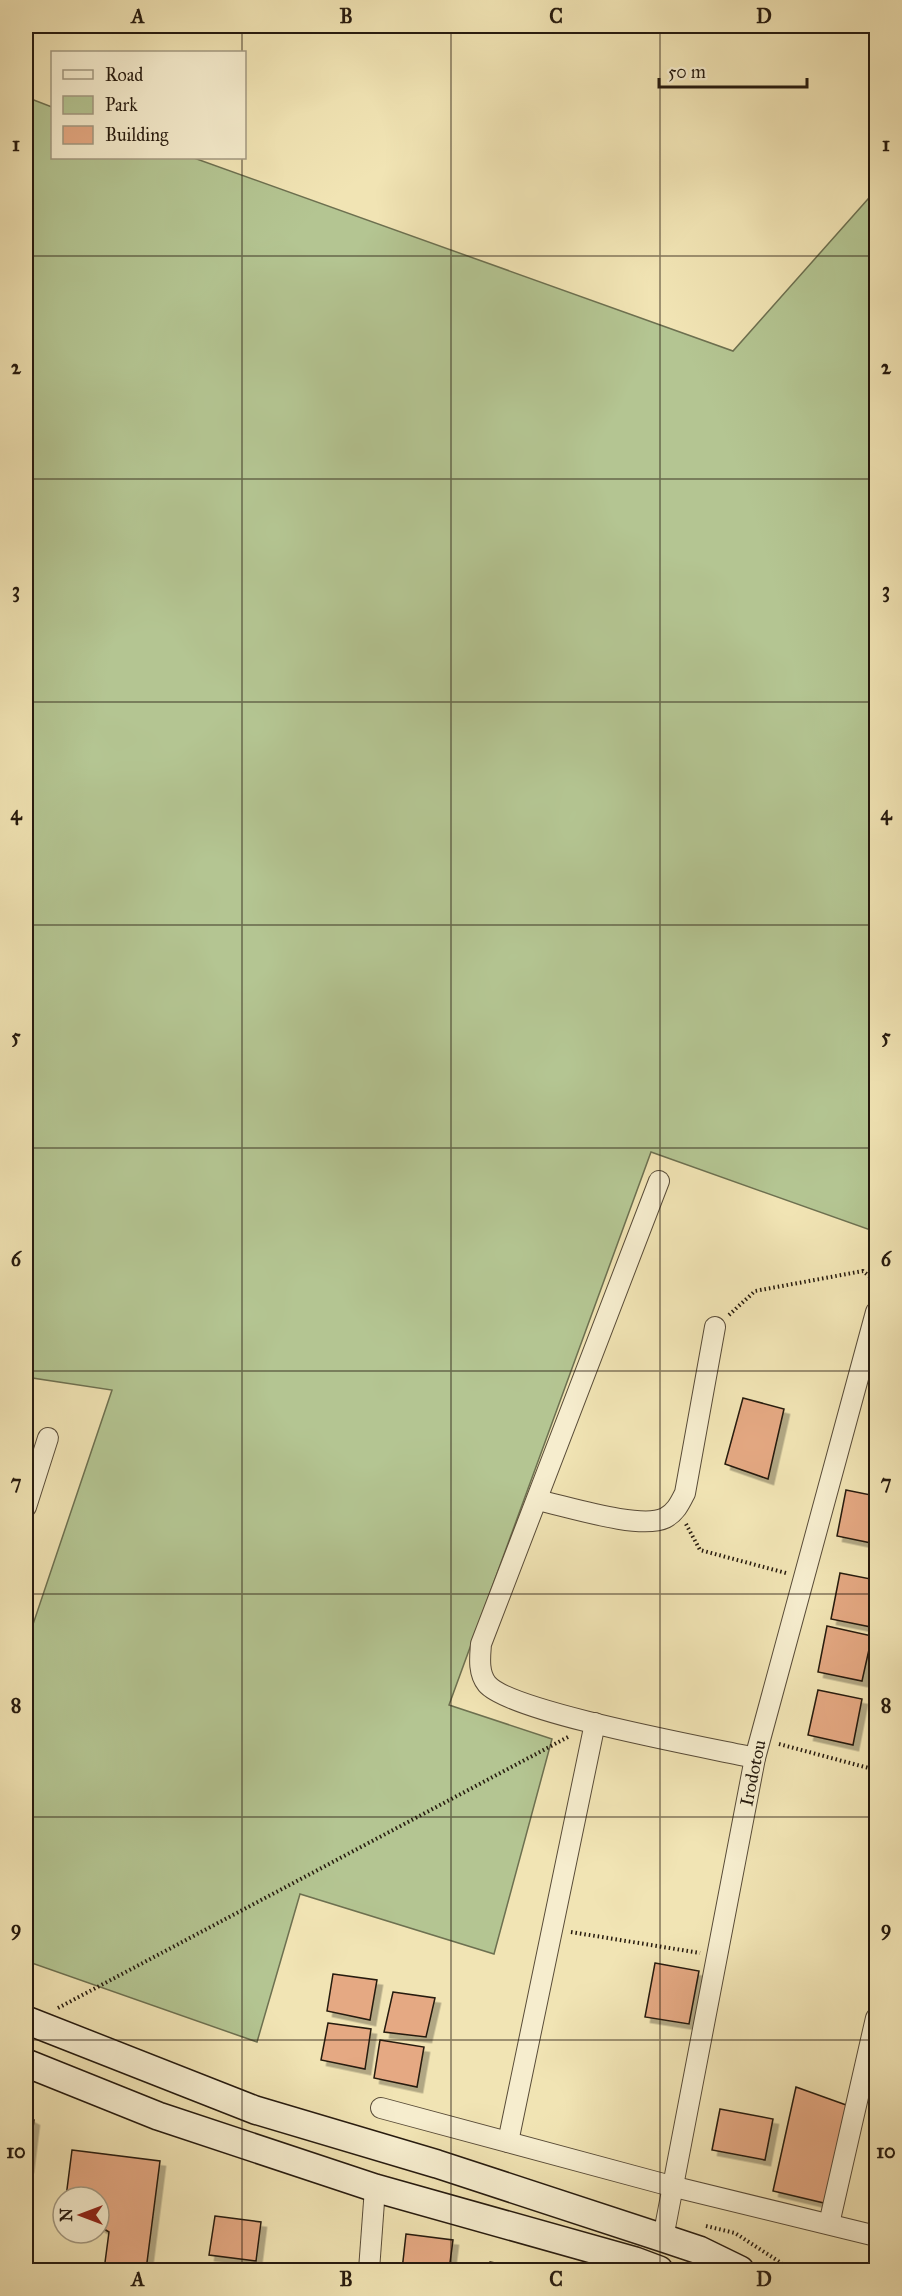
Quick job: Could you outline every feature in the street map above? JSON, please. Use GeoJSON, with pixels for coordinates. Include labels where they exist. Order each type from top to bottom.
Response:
{"type":"FeatureCollection","features":[{"type":"Feature","properties":{"kind":"main road"},"geometry":{"type":"LineString","coordinates":[[28,2021],[255,2110],[437,2164],[663,2238],[699,2250],[740,2271]]}},
{"type":"Feature","properties":{"kind":"main road"},"geometry":{"type":"LineString","coordinates":[[26,2063],[158,2116],[375,2188],[634,2261],[659,2271]]}},
{"type":"Feature","properties":{"kind":"street"},"geometry":{"type":"LineString","coordinates":[[659,1181],[481,1644],[481,1670],[485,1682],[495,1692],[520,1702],[595,1723],[755,1758]]}},
{"type":"Feature","properties":{"kind":"street","name":"Irodotou"},"geometry":{"type":"LineString","coordinates":[[663,2238],[671,2186],[755,1758],[876,1314]]}},
{"type":"Feature","properties":{"kind":"street"},"geometry":{"type":"LineString","coordinates":[[537,1500],[645,1522],[667,1517],[678,1509],[685,1493],[715,1327]]}},
{"type":"Feature","properties":{"kind":"street"},"geometry":{"type":"LineString","coordinates":[[26,1507],[48,1438]]}},
{"type":"Feature","properties":{"kind":"street"},"geometry":{"type":"LineString","coordinates":[[508,2142],[595,1723]]}},
{"type":"Feature","properties":{"kind":"street"},"geometry":{"type":"LineString","coordinates":[[829,2224],[876,2018]]}},
{"type":"Feature","properties":{"kind":"street"},"geometry":{"type":"LineString","coordinates":[[381,2108],[671,2186],[876,2236]]}},
{"type":"Feature","properties":{"kind":"street"},"geometry":{"type":"LineString","coordinates":[[369,2271],[375,2188]]}},
{"type":"Feature","properties":{"kind":"path"},"geometry":{"type":"LineString","coordinates":[[715,1327],[755,1291],[863,1271],[876,1281]]}},
{"type":"Feature","properties":{"kind":"path"},"geometry":{"type":"LineString","coordinates":[[678,1509],[700,1550],[804,1578]]}},
{"type":"Feature","properties":{"kind":"path"},"geometry":{"type":"LineString","coordinates":[[28,2021],[595,1723]]}},
{"type":"Feature","properties":{"kind":"path"},"geometry":{"type":"LineString","coordinates":[[760,1739],[876,1770]]}},
{"type":"Feature","properties":{"kind":"path"},"geometry":{"type":"LineString","coordinates":[[552,1929],[716,1956]]}},
{"type":"Feature","properties":{"kind":"green space"},"geometry":{"type":"Polygon","coordinates":[[[26,97],[51,107],[51,159],[197,159],[733,351],[876,190],[876,1232],[651,1152],[449,1705],[552,1739],[494,1954],[300,1894],[257,2042],[26,1961],[26,1645],[112,1390],[26,1377],[26,97]]]}},
{"type":"Feature","properties":{"kind":"building"},"geometry":{"type":"Polygon","coordinates":[[[743,1398],[784,1409],[768,1479],[725,1464],[743,1398]]]}},
{"type":"Feature","properties":{"kind":"building"},"geometry":{"type":"Polygon","coordinates":[[[846,1490],[876,1496],[876,1544],[837,1536],[846,1490]]]}},
{"type":"Feature","properties":{"kind":"building"},"geometry":{"type":"Polygon","coordinates":[[[840,1573],[876,1580],[876,1628],[831,1619],[840,1573]]]}},
{"type":"Feature","properties":{"kind":"building"},"geometry":{"type":"Polygon","coordinates":[[[827,1626],[872,1636],[862,1681],[818,1672],[827,1626]]]}},
{"type":"Feature","properties":{"kind":"building"},"geometry":{"type":"Polygon","coordinates":[[[818,1690],[862,1699],[853,1745],[808,1735],[818,1690]]]}},
{"type":"Feature","properties":{"kind":"building"},"geometry":{"type":"Polygon","coordinates":[[[655,1963],[699,1971],[689,2024],[645,2017],[655,1963]]]}},
{"type":"Feature","properties":{"kind":"building"},"geometry":{"type":"Polygon","coordinates":[[[333,1974],[377,1980],[370,2020],[327,2011],[333,1974]]]}},
{"type":"Feature","properties":{"kind":"building"},"geometry":{"type":"Polygon","coordinates":[[[393,1992],[435,1998],[426,2037],[384,2032],[393,1992]]]}},
{"type":"Feature","properties":{"kind":"building"},"geometry":{"type":"Polygon","coordinates":[[[328,2023],[371,2029],[365,2069],[321,2060],[328,2023]]]}},
{"type":"Feature","properties":{"kind":"building"},"geometry":{"type":"Polygon","coordinates":[[[380,2040],[424,2047],[417,2087],[374,2078],[380,2040]]]}},
{"type":"Feature","properties":{"kind":"building"},"geometry":{"type":"Polygon","coordinates":[[[796,2087],[849,2106],[824,2203],[773,2191],[796,2087]]]}},
{"type":"Feature","properties":{"kind":"building"},"geometry":{"type":"Polygon","coordinates":[[[720,2109],[773,2119],[765,2160],[712,2150],[720,2109]]]}},
{"type":"Feature","properties":{"kind":"building"},"geometry":{"type":"Polygon","coordinates":[[[26,2116],[34,2120],[28,2167],[26,2167],[26,2116]]]}},
{"type":"Feature","properties":{"kind":"building"},"geometry":{"type":"Polygon","coordinates":[[[72,2150],[160,2161],[146,2270],[104,2270],[107,2245],[111,2245],[111,2185],[68,2185],[72,2150]]]}},
{"type":"Feature","properties":{"kind":"building"},"geometry":{"type":"Polygon","coordinates":[[[215,2216],[261,2222],[256,2261],[209,2255],[215,2216]]]}},
{"type":"Feature","properties":{"kind":"building"},"geometry":{"type":"Polygon","coordinates":[[[406,2234],[453,2240],[449,2270],[402,2270],[406,2234]]]}},
{"type":"Feature","properties":{"kind":"building"},"geometry":{"type":"Polygon","coordinates":[[[490,2262],[528,2269],[488,2270],[490,2262]]]}}]}
